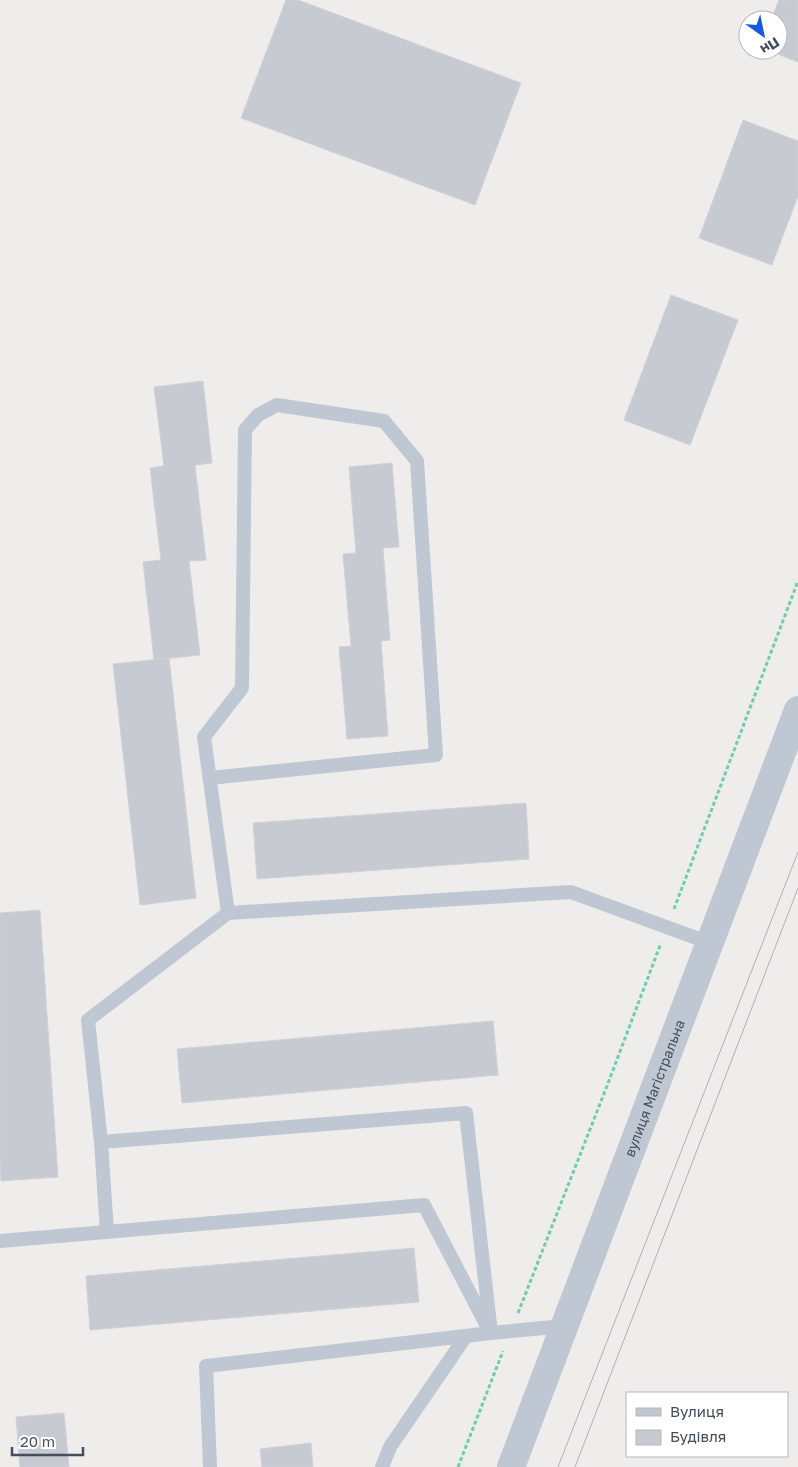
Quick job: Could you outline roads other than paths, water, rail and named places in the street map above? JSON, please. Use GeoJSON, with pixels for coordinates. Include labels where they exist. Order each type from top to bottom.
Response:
{"type":"FeatureCollection","features":[{"type":"Feature","properties":{"kind":"street","name":"вулиця Магістральна"},"geometry":{"type":"LineString","coordinates":[[511,1467],[798,710]]}},
{"type":"Feature","properties":{"kind":"lane"},"geometry":{"type":"LineString","coordinates":[[210,778],[436,754],[417,461],[384,421],[276,405],[258,415],[245,430],[242,688],[204,737],[228,914]]}},
{"type":"Feature","properties":{"kind":"lane"},"geometry":{"type":"LineString","coordinates":[[107,1232],[101,1142],[88,1020],[228,914],[571,892],[710,943]]}},
{"type":"Feature","properties":{"kind":"lane"},"geometry":{"type":"LineString","coordinates":[[101,1142],[466,1113],[490,1333]]}},
{"type":"Feature","properties":{"kind":"lane"},"geometry":{"type":"LineString","coordinates":[[0,1240],[424,1205],[490,1333]]}},
{"type":"Feature","properties":{"kind":"lane"},"geometry":{"type":"LineString","coordinates":[[210,1467],[206,1366],[564,1326]]}},
{"type":"Feature","properties":{"kind":"lane"},"geometry":{"type":"LineString","coordinates":[[382,1467],[390,1447],[466,1336]]}},
{"type":"Feature","properties":{"kind":"tram line"},"geometry":{"type":"LineString","coordinates":[[558,1467],[798,852]]}},
{"type":"Feature","properties":{"kind":"tram line"},"geometry":{"type":"LineString","coordinates":[[575,1467],[798,888]]}}]}
